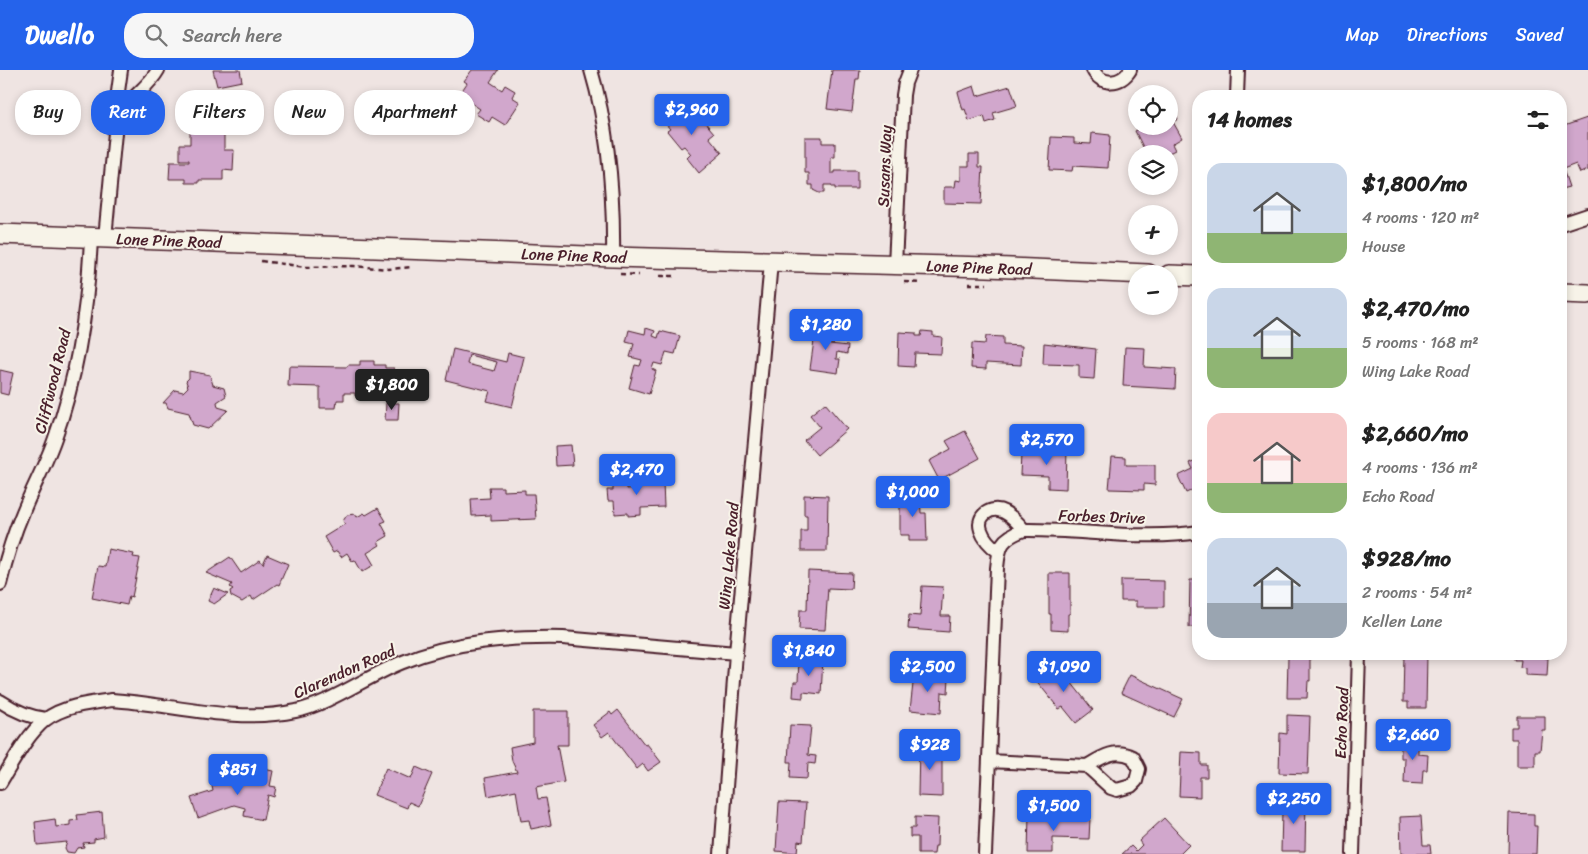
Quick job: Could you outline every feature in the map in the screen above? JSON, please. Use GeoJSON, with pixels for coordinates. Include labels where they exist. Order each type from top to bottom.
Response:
{"type":"FeatureCollection","features":[{"type":"Feature","properties":{"kind":"street","name":"Cliffwood Road"},"geometry":{"type":"LineString","coordinates":[[118,90],[121,70]]}},
{"type":"Feature","properties":{"kind":"street"},"geometry":{"type":"LineString","coordinates":[[142,90],[158,70]]}},
{"type":"Feature","properties":{"kind":"street"},"geometry":{"type":"LineString","coordinates":[[591,70],[599,96],[608,147],[612,198],[613,257]]}},
{"type":"Feature","properties":{"kind":"street","name":"Susans Way"},"geometry":{"type":"LineString","coordinates":[[896,265],[903,95],[910,70]]}},
{"type":"Feature","properties":{"kind":"street"},"geometry":{"type":"LineString","coordinates":[[1092,70],[1102,80],[1110,82],[1120,81],[1130,70]]}},
{"type":"Feature","properties":{"kind":"street"},"geometry":{"type":"LineString","coordinates":[[1237,90],[1238,70]]}},
{"type":"Feature","properties":{"kind":"street","name":"Cliffwood Road"},"geometry":{"type":"LineString","coordinates":[[0,584],[13,537],[44,467],[64,410],[74,372],[115,135]]}},
{"type":"Feature","properties":{"kind":"street"},"geometry":{"type":"LineString","coordinates":[[1567,222],[1588,216]]}},
{"type":"Feature","properties":{"kind":"street","name":"Lone Pine Road"},"geometry":{"type":"LineString","coordinates":[[0,234],[613,257],[1128,273]]}},
{"type":"Feature","properties":{"kind":"street","name":"Wing Lake Road"},"geometry":{"type":"LineString","coordinates":[[721,854],[736,653],[771,262]]}},
{"type":"Feature","properties":{"kind":"street"},"geometry":{"type":"LineString","coordinates":[[1178,275],[1192,276]]}},
{"type":"Feature","properties":{"kind":"street"},"geometry":{"type":"LineString","coordinates":[[1567,293],[1588,294]]}},
{"type":"Feature","properties":{"kind":"street"},"geometry":{"type":"LineString","coordinates":[[985,854],[998,551],[1007,539],[1015,533],[1024,530],[1004,512],[998,510],[987,511],[979,523],[991,546],[998,551]]}},
{"type":"Feature","properties":{"kind":"street","name":"Forbes Drive"},"geometry":{"type":"LineString","coordinates":[[1024,530],[1146,535],[1192,533]]}},
{"type":"Feature","properties":{"kind":"street","name":"Clarendon Road"},"geometry":{"type":"LineString","coordinates":[[0,783],[30,736],[46,719],[73,707],[112,700],[237,715],[261,716],[299,711],[411,659],[488,640],[563,638],[736,653]]}},
{"type":"Feature","properties":{"kind":"street","name":"Echo Road"},"geometry":{"type":"LineString","coordinates":[[1353,854],[1359,660]]}},
{"type":"Feature","properties":{"kind":"street"},"geometry":{"type":"LineString","coordinates":[[0,700],[28,717],[46,719]]}},
{"type":"Feature","properties":{"kind":"street"},"geometry":{"type":"LineString","coordinates":[[989,761],[1087,766]]}},
{"type":"Feature","properties":{"kind":"building"},"geometry":{"type":"Polygon","coordinates":[[[213,70],[240,70],[242,81],[217,86],[213,70]]]}},
{"type":"Feature","properties":{"kind":"building"},"geometry":{"type":"Polygon","coordinates":[[[472,70],[498,70],[490,82],[502,90],[505,85],[515,91],[512,97],[520,102],[505,125],[492,117],[489,122],[476,114],[480,109],[475,106],[475,90],[462,90],[467,83],[464,81],[472,70]]]}},
{"type":"Feature","properties":{"kind":"building"},"geometry":{"type":"Polygon","coordinates":[[[832,70],[860,70],[859,79],[856,79],[852,112],[827,109],[832,70]]]}},
{"type":"Feature","properties":{"kind":"building"},"geometry":{"type":"Polygon","coordinates":[[[974,86],[977,96],[1010,86],[1017,106],[993,113],[995,120],[986,123],[984,116],[969,121],[965,109],[963,110],[958,92],[974,86]]]}},
{"type":"Feature","properties":{"kind":"building"},"geometry":{"type":"Polygon","coordinates":[[[681,104],[689,113],[694,109],[714,133],[709,137],[722,153],[699,173],[687,158],[691,154],[684,146],[681,148],[667,131],[670,129],[659,116],[671,106],[674,110],[681,104]]]}},
{"type":"Feature","properties":{"kind":"building"},"geometry":{"type":"Polygon","coordinates":[[[1587,118],[1588,170],[1580,173],[1576,164],[1567,167],[1567,125],[1587,118]]]}},
{"type":"Feature","properties":{"kind":"building"},"geometry":{"type":"Polygon","coordinates":[[[1178,131],[1182,138],[1172,145],[1142,145],[1137,135],[1178,135],[1178,131]]]}},
{"type":"Feature","properties":{"kind":"building"},"geometry":{"type":"Polygon","coordinates":[[[1092,133],[1110,135],[1108,168],[1073,166],[1072,171],[1049,170],[1051,137],[1074,138],[1074,143],[1091,144],[1092,133]]]}},
{"type":"Feature","properties":{"kind":"building"},"geometry":{"type":"Polygon","coordinates":[[[190,135],[224,135],[224,150],[234,150],[233,171],[223,170],[223,180],[199,180],[199,183],[186,183],[186,179],[169,179],[170,162],[189,162],[189,160],[180,160],[180,144],[190,144],[190,135]]]}},
{"type":"Feature","properties":{"kind":"building"},"geometry":{"type":"Polygon","coordinates":[[[805,137],[822,137],[822,143],[835,143],[835,157],[831,157],[831,173],[835,173],[835,171],[857,171],[857,189],[835,189],[831,185],[824,185],[824,193],[813,190],[813,185],[809,185],[809,173],[805,173],[805,137]]]}},
{"type":"Feature","properties":{"kind":"building"},"geometry":{"type":"Polygon","coordinates":[[[969,154],[979,154],[979,167],[983,167],[981,204],[944,203],[944,187],[955,187],[956,180],[961,181],[961,166],[969,166],[969,154]]]}},
{"type":"Feature","properties":{"kind":"building"},"geometry":{"type":"Polygon","coordinates":[[[816,326],[833,328],[830,344],[848,346],[847,354],[837,352],[836,359],[840,359],[838,373],[810,369],[816,326]]]}},
{"type":"Feature","properties":{"kind":"building"},"geometry":{"type":"Polygon","coordinates":[[[646,328],[655,331],[653,336],[658,338],[660,331],[680,336],[675,354],[666,352],[662,365],[654,363],[652,369],[656,371],[649,394],[629,388],[635,365],[640,366],[642,360],[630,357],[634,344],[626,342],[629,330],[645,334],[646,328]]]}},
{"type":"Feature","properties":{"kind":"building"},"geometry":{"type":"Polygon","coordinates":[[[922,331],[933,332],[933,336],[942,337],[941,354],[915,353],[914,367],[898,366],[899,332],[916,333],[916,336],[921,336],[922,331]]]}},
{"type":"Feature","properties":{"kind":"building"},"geometry":{"type":"Polygon","coordinates":[[[986,336],[1003,337],[1003,345],[1022,346],[1021,365],[986,363],[986,369],[971,368],[972,343],[985,344],[986,336]]]}},
{"type":"Feature","properties":{"kind":"building"},"geometry":{"type":"Polygon","coordinates":[[[1044,343],[1096,349],[1094,379],[1079,378],[1079,365],[1043,364],[1044,343]]]}},
{"type":"Feature","properties":{"kind":"building"},"geometry":{"type":"Polygon","coordinates":[[[1125,347],[1145,348],[1144,367],[1176,369],[1175,389],[1123,386],[1125,347]]]}},
{"type":"Feature","properties":{"kind":"building"},"geometry":{"type":"Polygon","coordinates":[[[453,349],[506,362],[508,353],[524,357],[512,407],[487,401],[490,391],[446,380],[453,349]],[[469,355],[467,364],[494,371],[497,362],[469,355]]]}},
{"type":"Feature","properties":{"kind":"building"},"geometry":{"type":"Polygon","coordinates":[[[360,361],[374,361],[374,365],[385,365],[385,368],[394,368],[392,392],[372,394],[372,396],[355,396],[355,393],[344,393],[344,400],[337,400],[336,408],[320,408],[320,387],[288,386],[289,366],[347,367],[348,365],[360,365],[360,361]]]}},
{"type":"Feature","properties":{"kind":"building"},"geometry":{"type":"Polygon","coordinates":[[[0,370],[13,373],[8,395],[0,393],[0,370]]]}},
{"type":"Feature","properties":{"kind":"building"},"geometry":{"type":"Polygon","coordinates":[[[189,371],[210,375],[213,385],[224,388],[226,396],[217,402],[218,407],[228,410],[208,429],[193,425],[189,413],[168,408],[166,403],[163,403],[175,390],[183,392],[188,387],[186,381],[189,378],[189,371]]]}},
{"type":"Feature","properties":{"kind":"building"},"geometry":{"type":"Polygon","coordinates":[[[386,403],[399,403],[398,420],[385,420],[386,403]]]}},
{"type":"Feature","properties":{"kind":"building"},"geometry":{"type":"Polygon","coordinates":[[[825,403],[847,429],[817,455],[804,440],[820,427],[810,415],[825,403]]]}},
{"type":"Feature","properties":{"kind":"building"},"geometry":{"type":"Polygon","coordinates":[[[965,431],[980,458],[939,480],[929,461],[951,449],[946,441],[965,431]]]}},
{"type":"Feature","properties":{"kind":"building"},"geometry":{"type":"Polygon","coordinates":[[[571,445],[573,465],[556,466],[555,446],[571,445]]]}},
{"type":"Feature","properties":{"kind":"building"},"geometry":{"type":"Polygon","coordinates":[[[1034,448],[1067,449],[1066,489],[1048,488],[1048,476],[1020,475],[1021,454],[1034,454],[1034,448]]]}},
{"type":"Feature","properties":{"kind":"building"},"geometry":{"type":"Polygon","coordinates":[[[1112,456],[1126,457],[1126,465],[1155,465],[1155,485],[1144,484],[1144,490],[1109,489],[1112,456]]]}},
{"type":"Feature","properties":{"kind":"building"},"geometry":{"type":"Polygon","coordinates":[[[1192,469],[1192,490],[1186,493],[1178,476],[1192,469]]]}},
{"type":"Feature","properties":{"kind":"building"},"geometry":{"type":"Polygon","coordinates":[[[658,476],[658,484],[663,483],[664,507],[641,508],[641,515],[615,514],[614,501],[608,501],[607,490],[613,490],[613,482],[626,481],[627,489],[637,488],[639,477],[658,476]]]}},
{"type":"Feature","properties":{"kind":"building"},"geometry":{"type":"Polygon","coordinates":[[[489,487],[503,487],[503,491],[525,490],[525,494],[534,494],[536,519],[491,521],[491,515],[472,516],[471,499],[490,498],[489,487]]]}},
{"type":"Feature","properties":{"kind":"building"},"geometry":{"type":"Polygon","coordinates":[[[900,494],[920,494],[921,513],[926,513],[927,541],[909,541],[909,535],[900,535],[900,494]]]}},
{"type":"Feature","properties":{"kind":"building"},"geometry":{"type":"Polygon","coordinates":[[[804,495],[828,496],[827,551],[801,551],[801,531],[807,531],[807,515],[804,515],[804,495]]]}},
{"type":"Feature","properties":{"kind":"building"},"geometry":{"type":"Polygon","coordinates":[[[378,508],[386,521],[381,523],[388,536],[378,542],[380,545],[367,553],[374,565],[362,572],[355,560],[352,561],[347,553],[341,557],[337,551],[333,553],[324,537],[345,524],[343,521],[347,515],[355,514],[357,517],[364,513],[366,515],[378,508]]]}},
{"type":"Feature","properties":{"kind":"building"},"geometry":{"type":"Polygon","coordinates":[[[108,549],[134,554],[133,557],[140,558],[132,597],[129,596],[127,605],[92,598],[98,566],[105,567],[108,549]]]}},
{"type":"Feature","properties":{"kind":"building"},"geometry":{"type":"Polygon","coordinates":[[[267,555],[288,564],[279,585],[277,584],[253,600],[251,596],[242,602],[231,596],[230,591],[233,589],[230,587],[232,584],[206,573],[230,557],[241,573],[260,560],[263,564],[267,555]]]}},
{"type":"Feature","properties":{"kind":"building"},"geometry":{"type":"Polygon","coordinates":[[[808,571],[852,573],[851,589],[828,588],[825,630],[799,629],[800,610],[807,610],[808,571]]]}},
{"type":"Feature","properties":{"kind":"building"},"geometry":{"type":"Polygon","coordinates":[[[1049,573],[1070,573],[1068,631],[1051,630],[1049,573]]]}},
{"type":"Feature","properties":{"kind":"building"},"geometry":{"type":"Polygon","coordinates":[[[1121,580],[1164,581],[1164,607],[1136,607],[1136,601],[1121,601],[1121,580]]]}},
{"type":"Feature","properties":{"kind":"building"},"geometry":{"type":"Polygon","coordinates":[[[1190,580],[1192,580],[1192,627],[1189,627],[1190,580]]]}},
{"type":"Feature","properties":{"kind":"building"},"geometry":{"type":"Polygon","coordinates":[[[922,586],[943,587],[941,616],[950,616],[949,632],[908,629],[909,615],[920,616],[922,586]]]}},
{"type":"Feature","properties":{"kind":"building"},"geometry":{"type":"Polygon","coordinates":[[[214,588],[228,594],[214,604],[208,601],[214,588]]]}},
{"type":"Feature","properties":{"kind":"building"},"geometry":{"type":"Polygon","coordinates":[[[799,658],[823,659],[821,694],[803,692],[803,698],[793,697],[794,682],[798,682],[799,658]]]}},
{"type":"Feature","properties":{"kind":"building"},"geometry":{"type":"Polygon","coordinates":[[[1288,660],[1310,660],[1310,681],[1308,681],[1307,698],[1287,698],[1288,660]]]}},
{"type":"Feature","properties":{"kind":"building"},"geometry":{"type":"Polygon","coordinates":[[[1404,660],[1427,660],[1426,708],[1408,708],[1408,702],[1403,702],[1404,660]]]}},
{"type":"Feature","properties":{"kind":"building"},"geometry":{"type":"Polygon","coordinates":[[[1521,660],[1548,660],[1547,676],[1525,675],[1525,668],[1520,667],[1521,660]]]}},
{"type":"Feature","properties":{"kind":"building"},"geometry":{"type":"Polygon","coordinates":[[[1056,663],[1093,710],[1076,723],[1063,707],[1059,709],[1035,679],[1056,663]]]}},
{"type":"Feature","properties":{"kind":"building"},"geometry":{"type":"Polygon","coordinates":[[[914,675],[949,678],[948,693],[942,692],[941,713],[910,710],[914,675]]]}},
{"type":"Feature","properties":{"kind":"building"},"geometry":{"type":"Polygon","coordinates":[[[1130,675],[1183,699],[1174,717],[1121,693],[1130,675]]]}},
{"type":"Feature","properties":{"kind":"building"},"geometry":{"type":"Polygon","coordinates":[[[618,710],[661,762],[648,771],[643,764],[637,769],[609,732],[602,737],[593,725],[610,712],[612,715],[618,710]]]}},
{"type":"Feature","properties":{"kind":"building"},"geometry":{"type":"Polygon","coordinates":[[[533,711],[568,711],[568,745],[557,745],[564,782],[536,787],[538,799],[546,798],[551,825],[531,829],[529,820],[521,821],[516,790],[488,796],[485,778],[517,772],[512,761],[510,747],[533,742],[533,711]]]}},
{"type":"Feature","properties":{"kind":"building"},"geometry":{"type":"Polygon","coordinates":[[[1287,715],[1310,716],[1308,774],[1279,773],[1280,733],[1287,734],[1287,715]]]}},
{"type":"Feature","properties":{"kind":"building"},"geometry":{"type":"Polygon","coordinates":[[[1517,716],[1545,716],[1545,730],[1542,730],[1540,751],[1535,751],[1535,766],[1517,766],[1517,739],[1511,739],[1511,727],[1517,727],[1517,716]]]}},
{"type":"Feature","properties":{"kind":"building"},"geometry":{"type":"Polygon","coordinates":[[[790,725],[811,726],[808,755],[816,756],[815,764],[808,763],[807,779],[790,778],[791,762],[788,762],[790,725]]]}},
{"type":"Feature","properties":{"kind":"building"},"geometry":{"type":"Polygon","coordinates":[[[1401,737],[1418,737],[1418,754],[1428,755],[1427,770],[1423,770],[1422,784],[1404,783],[1405,758],[1401,758],[1401,737]]]}},
{"type":"Feature","properties":{"kind":"building"},"geometry":{"type":"Polygon","coordinates":[[[919,746],[942,746],[942,797],[918,796],[919,746]]]}},
{"type":"Feature","properties":{"kind":"building"},"geometry":{"type":"Polygon","coordinates":[[[1181,752],[1201,753],[1201,765],[1207,765],[1207,777],[1200,777],[1200,797],[1179,796],[1181,752]]]}},
{"type":"Feature","properties":{"kind":"building"},"geometry":{"type":"Polygon","coordinates":[[[254,767],[273,771],[270,786],[276,787],[274,797],[268,795],[263,820],[244,816],[245,808],[234,805],[198,818],[191,798],[213,791],[212,786],[226,781],[242,780],[242,782],[250,784],[254,767]]]}},
{"type":"Feature","properties":{"kind":"building"},"geometry":{"type":"Polygon","coordinates":[[[416,767],[432,774],[418,806],[409,802],[407,808],[374,795],[386,768],[411,779],[416,767]]]}},
{"type":"Feature","properties":{"kind":"building"},"geometry":{"type":"Polygon","coordinates":[[[1286,798],[1306,798],[1305,851],[1281,851],[1282,811],[1285,811],[1286,798]]]}},
{"type":"Feature","properties":{"kind":"building"},"geometry":{"type":"Polygon","coordinates":[[[779,802],[806,803],[803,842],[798,841],[797,853],[776,851],[779,802]]]}},
{"type":"Feature","properties":{"kind":"building"},"geometry":{"type":"Polygon","coordinates":[[[102,812],[104,837],[94,839],[94,842],[83,843],[84,847],[77,848],[74,853],[67,852],[65,848],[67,842],[37,845],[35,822],[55,819],[56,827],[70,825],[70,821],[78,820],[77,815],[102,812]]]}},
{"type":"Feature","properties":{"kind":"building"},"geometry":{"type":"Polygon","coordinates":[[[1509,813],[1534,814],[1534,826],[1537,826],[1536,854],[1508,854],[1509,813]]]}},
{"type":"Feature","properties":{"kind":"building"},"geometry":{"type":"Polygon","coordinates":[[[1029,814],[1048,815],[1048,818],[1090,819],[1089,839],[1053,838],[1053,853],[1028,853],[1029,814]]]}},
{"type":"Feature","properties":{"kind":"building"},"geometry":{"type":"Polygon","coordinates":[[[1421,816],[1423,845],[1430,845],[1431,854],[1401,854],[1400,817],[1421,816]]]}},
{"type":"Feature","properties":{"kind":"building"},"geometry":{"type":"Polygon","coordinates":[[[915,817],[938,818],[937,846],[935,846],[934,854],[918,854],[918,837],[910,837],[910,828],[915,828],[915,817]]]}},
{"type":"Feature","properties":{"kind":"building"},"geometry":{"type":"Polygon","coordinates":[[[1164,818],[1189,845],[1180,854],[1122,854],[1131,846],[1136,851],[1142,845],[1139,841],[1164,818]]]}}]}
